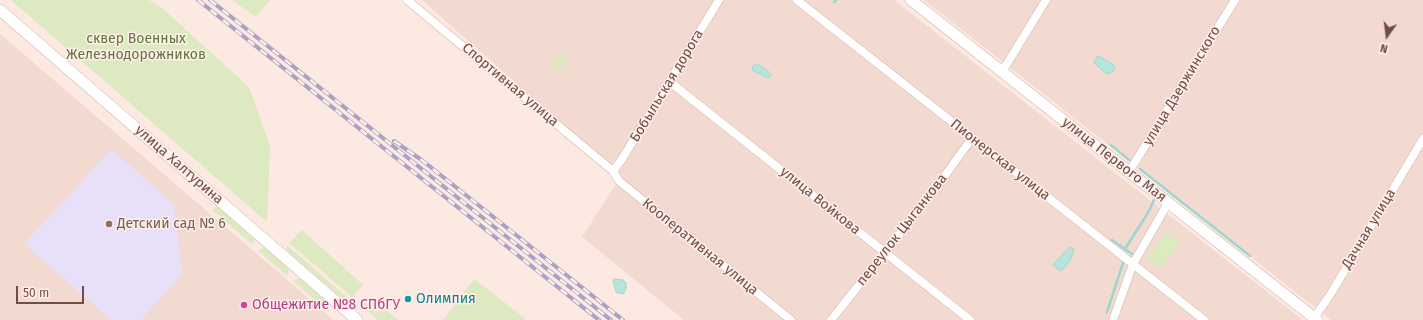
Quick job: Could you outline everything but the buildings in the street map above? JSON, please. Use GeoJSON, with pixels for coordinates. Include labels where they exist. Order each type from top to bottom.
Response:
{"type":"FeatureCollection","features":[{"type":"Feature","properties":{"kind":"street","name":"Спортивная улица"},"geometry":{"type":"LineString","coordinates":[[407,0],[613,171]]}},
{"type":"Feature","properties":{"kind":"street","name":"Бобыльская дорога"},"geometry":{"type":"LineString","coordinates":[[613,171],[622,159],[720,0]]}},
{"type":"Feature","properties":{"kind":"street","name":"Пионерская улица"},"geometry":{"type":"LineString","coordinates":[[797,0],[1204,320]]}},
{"type":"Feature","properties":{"kind":"street","name":"улица Первого Мая"},"geometry":{"type":"LineString","coordinates":[[911,0],[1315,319]]}},
{"type":"Feature","properties":{"kind":"street"},"geometry":{"type":"LineString","coordinates":[[1002,72],[1046,0]]}},
{"type":"Feature","properties":{"kind":"street","name":"улица Дзержинского"},"geometry":{"type":"LineString","coordinates":[[1129,172],[1235,0]]}},
{"type":"Feature","properties":{"kind":"street","name":"улица Халтурина"},"geometry":{"type":"LineString","coordinates":[[0,10],[357,320]]}},
{"type":"Feature","properties":{"kind":"street","name":"улица Войкова"},"geometry":{"type":"LineString","coordinates":[[670,82],[970,320]]}},
{"type":"Feature","properties":{"kind":"street","name":"переулок Цыганкова"},"geometry":{"type":"LineString","coordinates":[[831,320],[955,163],[972,138]]}},
{"type":"Feature","properties":{"kind":"street","name":"Дачная улица"},"geometry":{"type":"LineString","coordinates":[[1315,319],[1423,139]]}},
{"type":"Feature","properties":{"kind":"street","name":"Кооперативная улица"},"geometry":{"type":"LineString","coordinates":[[613,171],[619,181],[791,320]]}},
{"type":"Feature","properties":{"kind":"street"},"geometry":{"type":"LineString","coordinates":[[1113,320],[1133,264],[1168,203]]}},
{"type":"Feature","properties":{"kind":"shaded area"},"geometry":{"type":"Polygon","coordinates":[[[422,0],[894,0],[1303,320],[684,320],[582,237],[621,176],[422,0]]]}},
{"type":"Feature","properties":{"kind":"shaded area"},"geometry":{"type":"Polygon","coordinates":[[[924,0],[1423,0],[1423,320],[1331,320],[924,0]]]}},
{"type":"Feature","properties":{"kind":"shaded area"},"geometry":{"type":"Polygon","coordinates":[[[0,34],[291,283],[333,320],[0,320],[0,34]]]}},
{"type":"Feature","properties":{"kind":"shaded area","name":"Детский сад № 6"},"geometry":{"type":"Polygon","coordinates":[[[111,149],[174,204],[182,274],[141,320],[111,320],[24,244],[111,149]]]}},
{"type":"Feature","properties":{"kind":"green space","name":"сквер Военных Железнодорожников"},"geometry":{"type":"Polygon","coordinates":[[[11,0],[149,0],[162,8],[249,87],[270,146],[267,222],[11,0]]]}},
{"type":"Feature","properties":{"kind":"green space"},"geometry":{"type":"Polygon","coordinates":[[[232,0],[270,0],[256,17],[232,0]]]}},
{"type":"Feature","properties":{"kind":"green space"},"geometry":{"type":"Polygon","coordinates":[[[562,53],[568,58],[568,61],[559,71],[552,64],[552,61],[562,53]]]}},
{"type":"Feature","properties":{"kind":"green space"},"geometry":{"type":"Polygon","coordinates":[[[217,206],[254,239],[253,245],[212,210],[217,206]]]}},
{"type":"Feature","properties":{"kind":"green space"},"geometry":{"type":"Polygon","coordinates":[[[302,230],[363,285],[352,297],[289,243],[302,230]]]}},
{"type":"Feature","properties":{"kind":"green space"},"geometry":{"type":"Polygon","coordinates":[[[1166,232],[1181,244],[1161,269],[1146,258],[1166,232]]]}},
{"type":"Feature","properties":{"kind":"green space"},"geometry":{"type":"Polygon","coordinates":[[[287,245],[350,300],[345,301],[286,250],[287,245]]]}},
{"type":"Feature","properties":{"kind":"green space"},"geometry":{"type":"Polygon","coordinates":[[[264,247],[289,269],[287,276],[258,251],[264,247]]]}},
{"type":"Feature","properties":{"kind":"green space"},"geometry":{"type":"Polygon","coordinates":[[[299,278],[330,305],[329,312],[293,281],[299,278]]]}},
{"type":"Feature","properties":{"kind":"green space"},"geometry":{"type":"Polygon","coordinates":[[[474,279],[525,318],[523,320],[443,320],[474,279]]]}},
{"type":"Feature","properties":{"kind":"green space"},"geometry":{"type":"Polygon","coordinates":[[[361,300],[376,311],[387,311],[399,320],[378,320],[358,302],[361,300]]]}},
{"type":"Feature","properties":{"kind":"water"},"geometry":{"type":"Polygon","coordinates":[[[1098,56],[1114,65],[1115,68],[1112,72],[1107,74],[1094,63],[1098,56]]]}},
{"type":"Feature","properties":{"kind":"water"},"geometry":{"type":"Polygon","coordinates":[[[758,64],[769,72],[771,76],[768,78],[752,70],[753,66],[758,64]]]}},
{"type":"Feature","properties":{"kind":"water"},"geometry":{"type":"Polygon","coordinates":[[[1070,247],[1074,249],[1070,261],[1061,271],[1053,265],[1070,247]]]}},
{"type":"Feature","properties":{"kind":"water"},"geometry":{"type":"Polygon","coordinates":[[[614,279],[623,280],[626,283],[626,289],[623,294],[616,292],[614,279]]]}},
{"type":"Feature","properties":{"kind":"waterway"},"geometry":{"type":"LineString","coordinates":[[1111,145],[1129,160]]}},
{"type":"Feature","properties":{"kind":"waterway"},"geometry":{"type":"LineString","coordinates":[[1140,169],[1250,256]]}},
{"type":"Feature","properties":{"kind":"waterway"},"geometry":{"type":"LineString","coordinates":[[1125,249],[1149,211],[1154,200]]}},
{"type":"Feature","properties":{"kind":"waterway"},"geometry":{"type":"LineString","coordinates":[[1112,240],[1132,254]]}},
{"type":"Feature","properties":{"kind":"waterway"},"geometry":{"type":"LineString","coordinates":[[1107,312],[1123,263]]}},
{"type":"Feature","properties":{"kind":"railway"},"geometry":{"type":"LineString","coordinates":[[198,0],[599,320]]}},
{"type":"Feature","properties":{"kind":"railway"},"geometry":{"type":"LineString","coordinates":[[210,0],[611,320]]}},
{"type":"Feature","properties":{"kind":"railway"},"geometry":{"type":"LineString","coordinates":[[394,141],[423,161],[623,320]]}},
{"type":"Feature","properties":{"kind":"place","name":"Детский сад № 6"},"geometry":{"type":"Point","coordinates":[109,224]}},
{"type":"Feature","properties":{"kind":"place","name":"Олимпия"},"geometry":{"type":"Point","coordinates":[408,299]}},
{"type":"Feature","properties":{"kind":"place","name":"Общежитие №8 СПбГУ"},"geometry":{"type":"Point","coordinates":[244,305]}}]}
